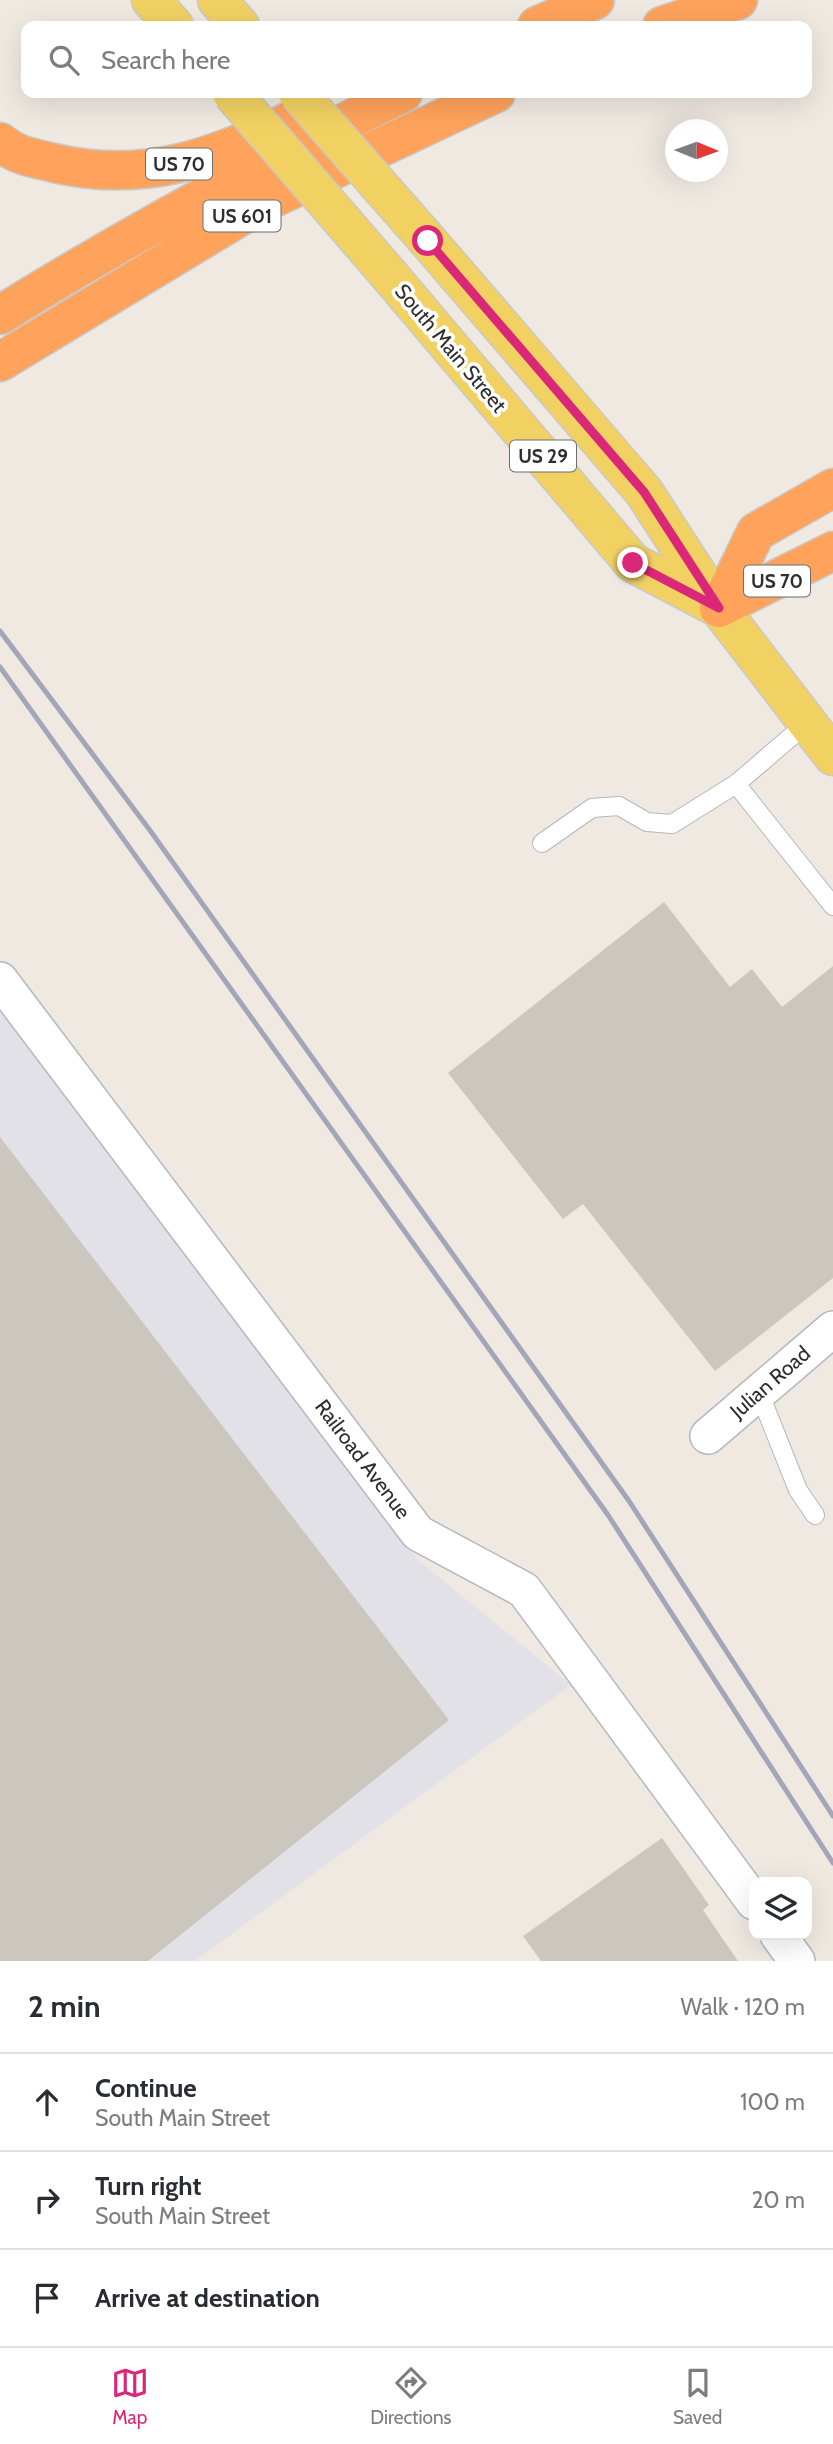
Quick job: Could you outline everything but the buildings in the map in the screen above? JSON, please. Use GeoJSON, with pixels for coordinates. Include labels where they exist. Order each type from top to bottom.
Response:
{"type":"FeatureCollection","features":[{"type":"Feature","properties":{"kind":"highway"},"geometry":{"type":"LineString","coordinates":[[545,21],[596,0]]}},
{"type":"Feature","properties":{"kind":"highway"},"geometry":{"type":"LineString","coordinates":[[652,21],[700,0]]}},
{"type":"Feature","properties":{"kind":"highway"},"geometry":{"type":"LineString","coordinates":[[677,21],[738,0]]}},
{"type":"Feature","properties":{"kind":"highway","name":"US 70"},"geometry":{"type":"LineString","coordinates":[[0,142],[15,154],[89,171],[161,169],[230,150],[339,98]]}},
{"type":"Feature","properties":{"kind":"highway","name":"US 601"},"geometry":{"type":"LineString","coordinates":[[0,315],[67,273],[393,98]]}},
{"type":"Feature","properties":{"kind":"highway","name":"US 601"},"geometry":{"type":"LineString","coordinates":[[0,362],[261,204],[485,98]]}},
{"type":"Feature","properties":{"kind":"highway"},"geometry":{"type":"LineString","coordinates":[[719,608],[756,532],[833,488]]}},
{"type":"Feature","properties":{"kind":"highway","name":"US 70"},"geometry":{"type":"LineString","coordinates":[[719,608],[833,551]]}},
{"type":"Feature","properties":{"kind":"main road"},"geometry":{"type":"LineString","coordinates":[[151,0],[170,21]]}},
{"type":"Feature","properties":{"kind":"main road"},"geometry":{"type":"LineString","coordinates":[[217,0],[236,21]]}},
{"type":"Feature","properties":{"kind":"main road","name":"South Main Street"},"geometry":{"type":"LineString","coordinates":[[236,98],[633,563],[719,608]]}},
{"type":"Feature","properties":{"kind":"main road","name":"South Main Street"},"geometry":{"type":"LineString","coordinates":[[302,98],[644,492],[719,608],[833,756]]}},
{"type":"Feature","properties":{"kind":"street","name":"Railroad Avenue"},"geometry":{"type":"LineString","coordinates":[[0,980],[418,1533],[524,1590],[749,1895]]}},
{"type":"Feature","properties":{"kind":"street","name":"Julian Road"},"geometry":{"type":"LineString","coordinates":[[708,1436],[833,1329]]}},
{"type":"Feature","properties":{"kind":"street"},"geometry":{"type":"LineString","coordinates":[[782,1940],[797,1961]]}},
{"type":"Feature","properties":{"kind":"lane"},"geometry":{"type":"LineString","coordinates":[[542,843],[592,808],[619,806],[647,822],[672,824],[736,784],[806,724]]}},
{"type":"Feature","properties":{"kind":"lane"},"geometry":{"type":"LineString","coordinates":[[736,784],[833,906]]}},
{"type":"Feature","properties":{"kind":"lane"},"geometry":{"type":"LineString","coordinates":[[759,1392],[798,1490],[815,1515]]}},
{"type":"Feature","properties":{"kind":"shaded area"},"geometry":{"type":"Polygon","coordinates":[[[0,1010],[418,1560],[571,1685],[195,1961],[0,1961],[0,1010]]]}},
{"type":"Feature","properties":{"kind":"railway"},"geometry":{"type":"LineString","coordinates":[[0,631],[149,829],[629,1501],[833,1816]]}},
{"type":"Feature","properties":{"kind":"railway"},"geometry":{"type":"LineString","coordinates":[[0,667],[608,1515],[833,1863]]}},
{"type":"Feature","properties":{"kind":"route"},"geometry":{"type":"LineString","coordinates":[[428,241],[530,356],[644,492],[719,608],[633,563]]}}]}
